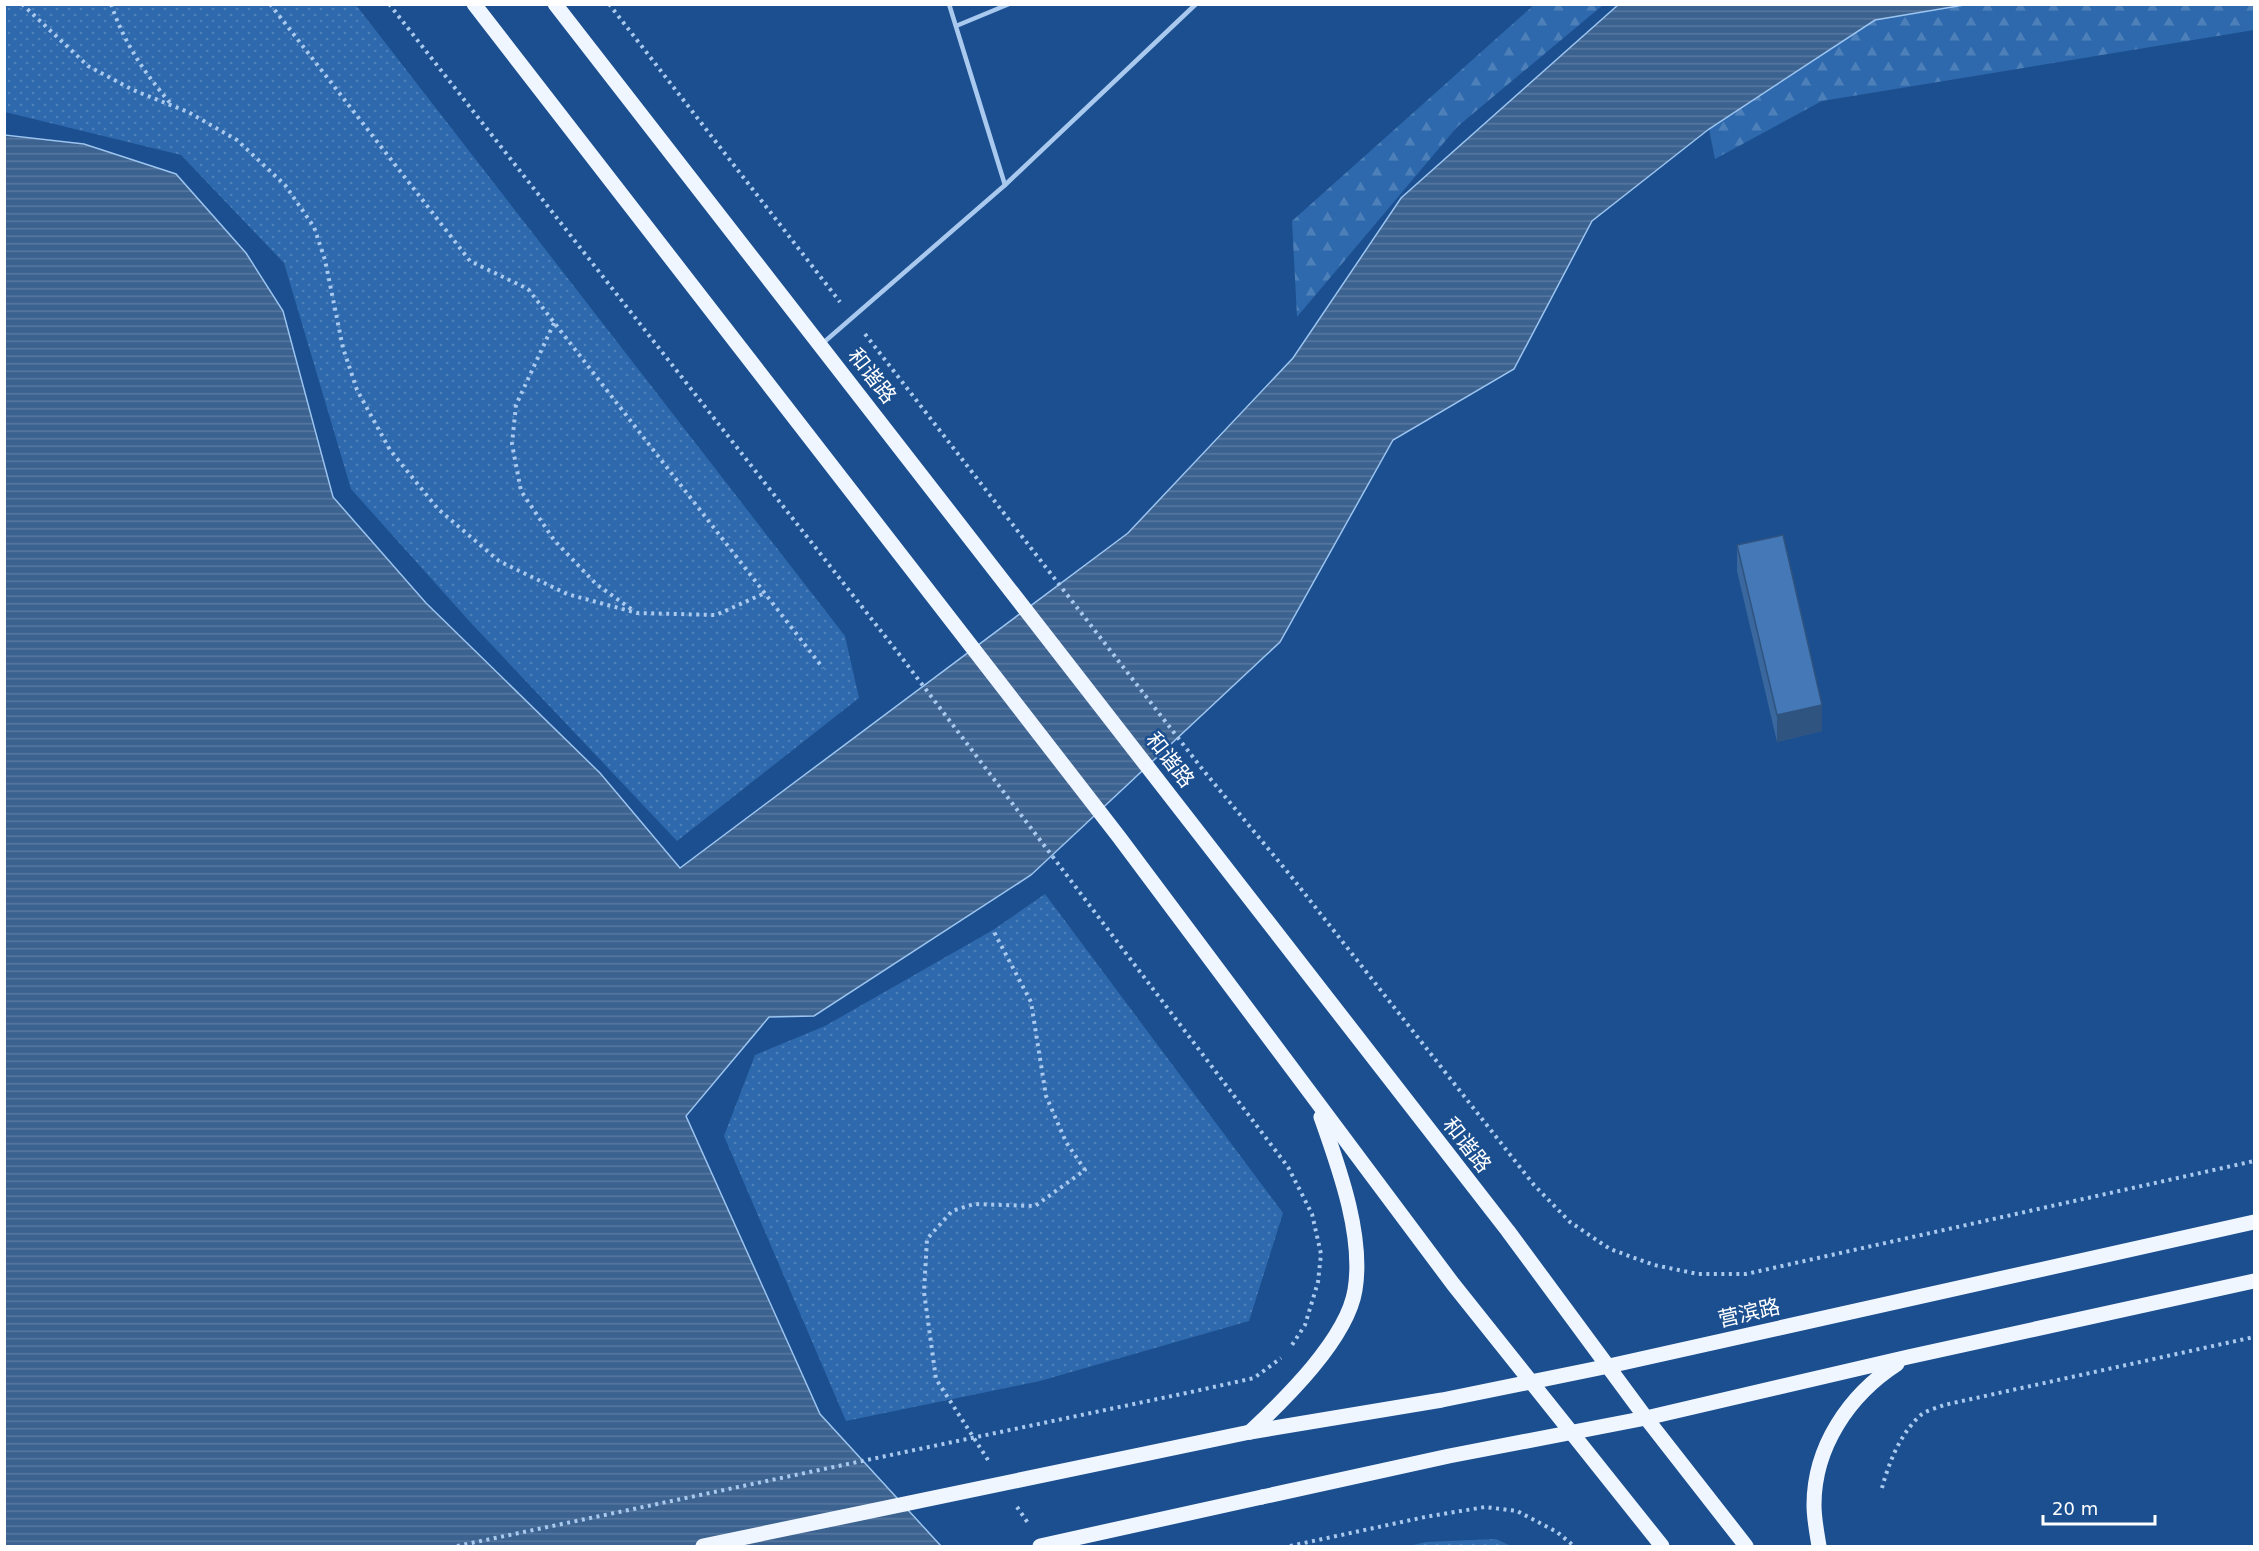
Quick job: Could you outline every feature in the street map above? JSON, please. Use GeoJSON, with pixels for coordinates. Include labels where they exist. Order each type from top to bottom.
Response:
{"type":"FeatureCollection","features":[{"type":"Feature","properties":{"kind":"main road"},"geometry":{"type":"LineString","coordinates":[[474,4],[1119,837],[1453,1284],[1662,1546]]}},
{"type":"Feature","properties":{"kind":"main road","name":"和谐路"},"geometry":{"type":"LineString","coordinates":[[555,4],[1501,1222],[1646,1418],[1746,1546]]}},
{"type":"Feature","properties":{"kind":"main road"},"geometry":{"type":"LineString","coordinates":[[1250,1432],[1317,1362],[1344,1320],[1354,1292],[1357,1255],[1350,1217],[1338,1166],[1317,1104]]}},
{"type":"Feature","properties":{"kind":"main road","name":"营滨路"},"geometry":{"type":"LineString","coordinates":[[703,1546],[1250,1432],[1442,1400],[1609,1366],[2254,1222]]}},
{"type":"Feature","properties":{"kind":"main road"},"geometry":{"type":"LineString","coordinates":[[1040,1546],[1572,1431],[1646,1418],[1908,1357],[2254,1281]]}},
{"type":"Feature","properties":{"kind":"main road"},"geometry":{"type":"LineString","coordinates":[[1819,1546],[1814,1506],[1817,1476],[1828,1439],[1854,1400],[1881,1374],[1908,1357]]}},
{"type":"Feature","properties":{"kind":"lane"},"geometry":{"type":"LineString","coordinates":[[949,4],[1005,185]]}},
{"type":"Feature","properties":{"kind":"lane"},"geometry":{"type":"LineString","coordinates":[[956,26],[1009,4]]}},
{"type":"Feature","properties":{"kind":"lane"},"geometry":{"type":"LineString","coordinates":[[821,345],[1005,185],[1196,4]]}},
{"type":"Feature","properties":{"kind":"path"},"geometry":{"type":"LineString","coordinates":[[22,4],[88,66],[133,90],[188,112],[237,140],[285,185],[314,227],[325,260],[343,348],[357,390],[390,450],[438,509],[499,561],[567,594],[637,613],[717,615],[765,593]]}},
{"type":"Feature","properties":{"kind":"path"},"geometry":{"type":"LineString","coordinates":[[111,4],[119,29],[146,75],[172,105]]}},
{"type":"Feature","properties":{"kind":"path"},"geometry":{"type":"LineString","coordinates":[[270,4],[470,261],[528,289],[823,668]]}},
{"type":"Feature","properties":{"kind":"path"},"geometry":{"type":"LineString","coordinates":[[389,4],[899,654],[1288,1167],[1312,1214],[1321,1254],[1318,1282],[1305,1325],[1285,1356],[1254,1378],[457,1546]]}},
{"type":"Feature","properties":{"kind":"path"},"geometry":{"type":"LineString","coordinates":[[609,4],[1203,770],[1290,875],[1534,1185],[1570,1222],[1610,1249],[1654,1265],[1698,1274],[1746,1274],[2254,1161]]}},
{"type":"Feature","properties":{"kind":"path"},"geometry":{"type":"LineString","coordinates":[[554,323],[516,405],[512,444],[521,491],[554,540],[596,584],[637,613]]}},
{"type":"Feature","properties":{"kind":"path"},"geometry":{"type":"LineString","coordinates":[[993,930],[1031,1002],[1046,1096],[1066,1142],[1085,1170],[1035,1206],[974,1204],[952,1211],[927,1239],[924,1292],[936,1379],[993,1467]]}},
{"type":"Feature","properties":{"kind":"path"},"geometry":{"type":"LineString","coordinates":[[1882,1488],[1900,1442],[1923,1413],[1944,1405],[2254,1337]]}},
{"type":"Feature","properties":{"kind":"path"},"geometry":{"type":"LineString","coordinates":[[1011,1497],[1030,1527]]}},
{"type":"Feature","properties":{"kind":"path"},"geometry":{"type":"LineString","coordinates":[[1290,1546],[1425,1517],[1485,1507],[1517,1511],[1557,1532],[1574,1546]]}},
{"type":"Feature","properties":{"kind":"green space"},"geometry":{"type":"Polygon","coordinates":[[[5,4],[356,5],[845,636],[859,698],[677,841],[470,622],[351,489],[284,263],[181,155],[5,112],[5,4]]]}},
{"type":"Feature","properties":{"kind":"green space"},"geometry":{"type":"Polygon","coordinates":[[[1535,4],[1603,5],[1457,127],[1297,317],[1292,221],[1535,4]]]}},
{"type":"Feature","properties":{"kind":"green space"},"geometry":{"type":"Polygon","coordinates":[[[1964,4],[2254,5],[2254,30],[1822,101],[1715,159],[1709,129],[1875,20],[1964,4]]]}},
{"type":"Feature","properties":{"kind":"green space"},"geometry":{"type":"Polygon","coordinates":[[[1045,894],[1283,1213],[1249,1321],[1040,1381],[846,1421],[724,1136],[755,1055],[825,1026],[993,930],[1045,894]]]}},
{"type":"Feature","properties":{"kind":"green space"},"geometry":{"type":"Polygon","coordinates":[[[1496,1539],[1511,1546],[1409,1546],[1426,1542],[1496,1539]]]}},
{"type":"Feature","properties":{"kind":"shaded area"},"geometry":{"type":"Polygon","coordinates":[[[1618,5],[1964,5],[1875,20],[1709,129],[1592,221],[1514,369],[1393,440],[1280,642],[1031,875],[814,1016],[769,1017],[686,1116],[820,1414],[941,1546],[5,1546],[5,135],[84,144],[176,174],[246,253],[283,311],[333,497],[426,603],[600,773],[680,868],[1128,533],[1293,358],[1401,198],[1618,5]]]}},
{"type":"Feature","properties":{"kind":"building"},"geometry":{"type":"Polygon","coordinates":[[[1783,535],[1822,705],[1777,715],[1737,545],[1783,535]]]}}]}
